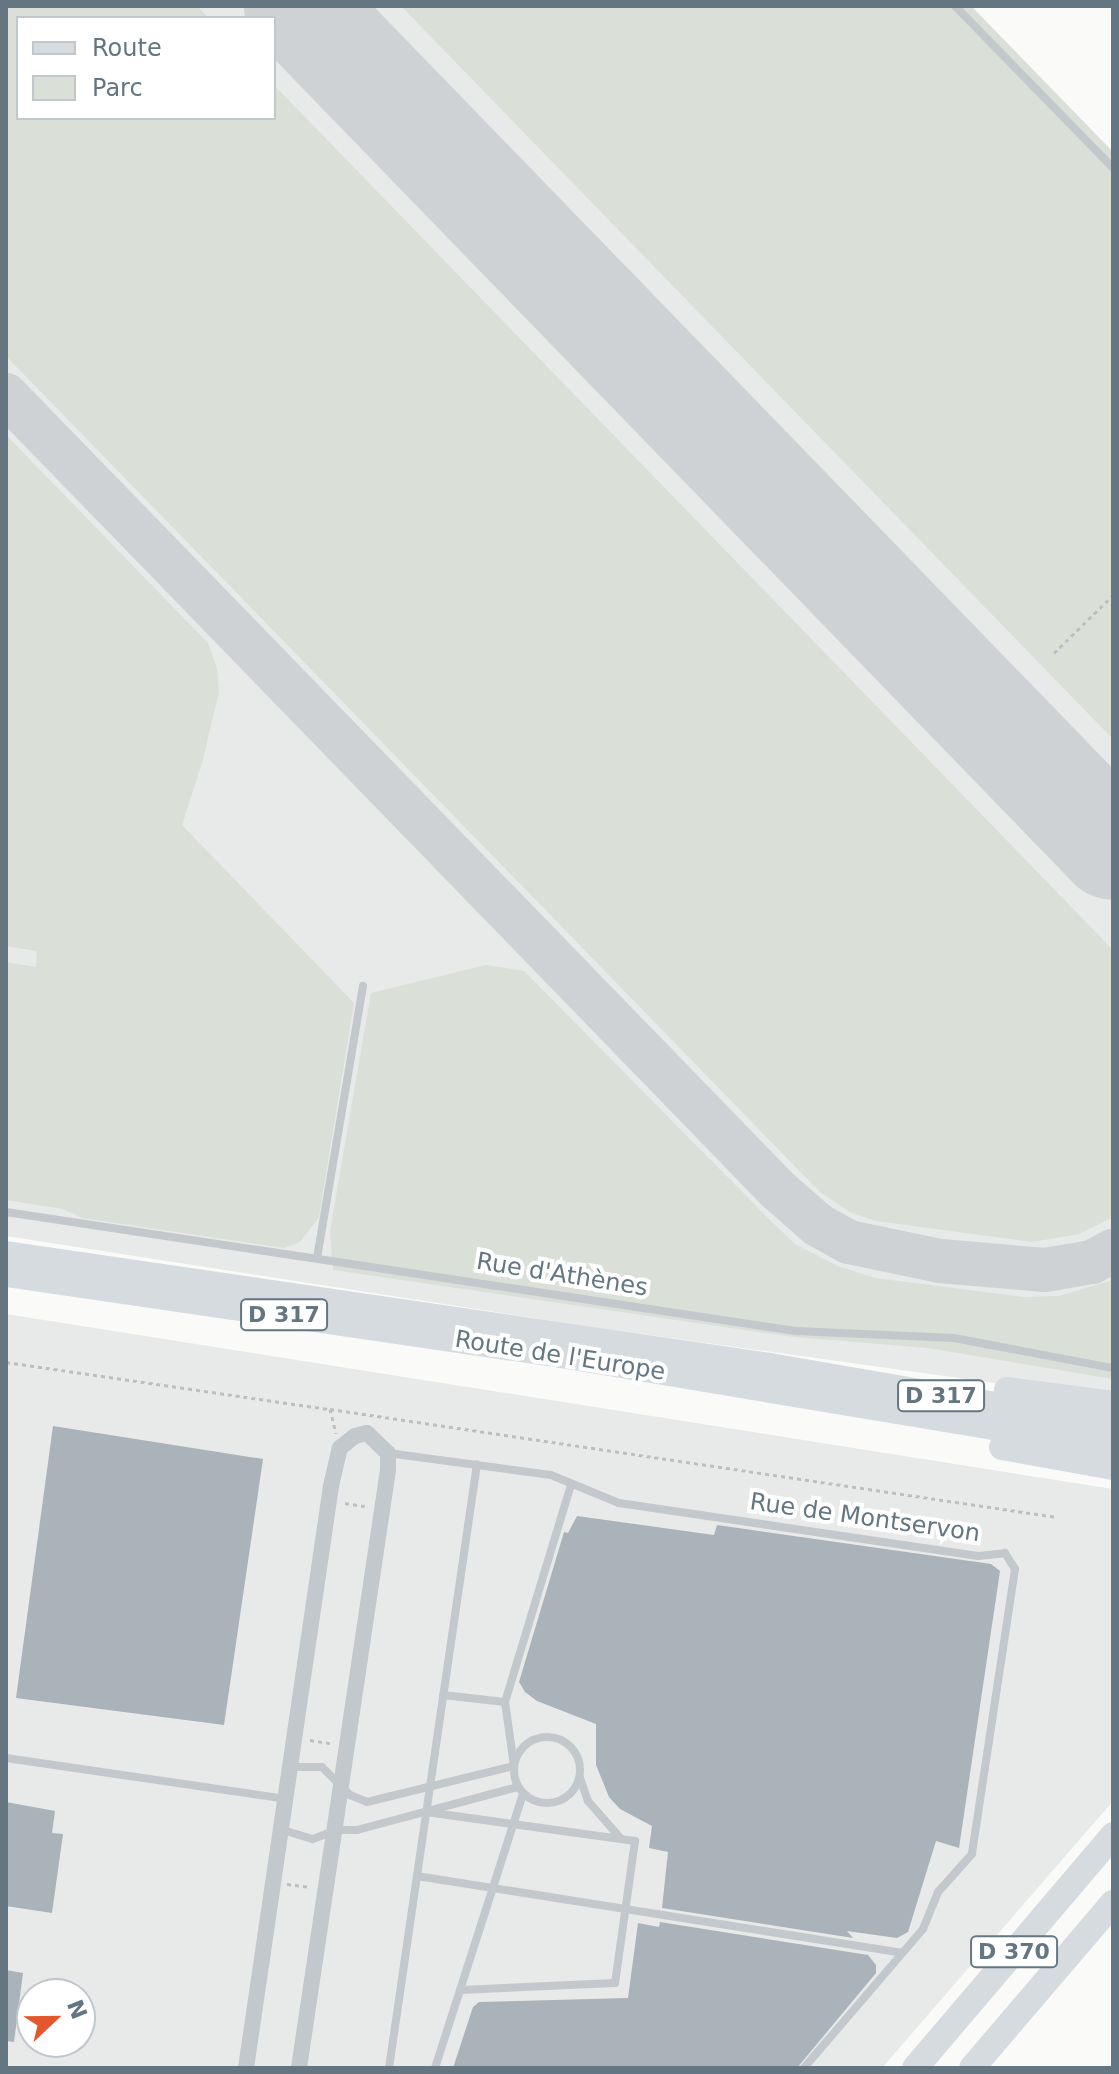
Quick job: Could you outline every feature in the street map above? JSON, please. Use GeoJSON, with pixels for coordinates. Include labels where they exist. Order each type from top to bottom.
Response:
{"type":"FeatureCollection","features":[{"type":"Feature","properties":{"kind":"main road","name":"Route de l'Europe"},"geometry":{"type":"LineString","coordinates":[[6,1254],[771,1378],[1113,1425]]}},
{"type":"Feature","properties":{"kind":"main road","name":"Route de l'Europe"},"geometry":{"type":"LineString","coordinates":[[6,1274],[561,1355],[771,1378],[1113,1447]]}},
{"type":"Feature","properties":{"kind":"main road"},"geometry":{"type":"LineString","coordinates":[[1113,1404],[787,1361],[771,1378],[783,1410],[1113,1467]]}},
{"type":"Feature","properties":{"kind":"main road","name":"D 370"},"geometry":{"type":"LineString","coordinates":[[915,2068],[1113,1835]]}},
{"type":"Feature","properties":{"kind":"main road","name":"D 370"},"geometry":{"type":"LineString","coordinates":[[972,2068],[1113,1903]]}},
{"type":"Feature","properties":{"kind":"street"},"geometry":{"type":"LineString","coordinates":[[246,2068],[329,1500],[340,1448],[355,1436],[367,1433],[388,1453],[345,1745],[337,1830],[299,2068]]}},
{"type":"Feature","properties":{"kind":"lane"},"geometry":{"type":"LineString","coordinates":[[955,6],[1113,168]]}},
{"type":"Feature","properties":{"kind":"lane"},"geometry":{"type":"LineString","coordinates":[[317,1258],[363,986]]}},
{"type":"Feature","properties":{"kind":"lane","name":"Rue d'Athènes"},"geometry":{"type":"LineString","coordinates":[[6,1212],[796,1331],[954,1338],[1113,1368]]}},
{"type":"Feature","properties":{"kind":"lane","name":"Rue de Montservon"},"geometry":{"type":"LineString","coordinates":[[388,1453],[551,1475],[619,1503],[978,1556],[1005,1553],[1015,1569],[972,1854],[938,1892],[923,1929],[804,2068]]}},
{"type":"Feature","properties":{"kind":"lane"},"geometry":{"type":"LineString","coordinates":[[389,2068],[477,1464]]}},
{"type":"Feature","properties":{"kind":"lane"},"geometry":{"type":"LineString","coordinates":[[435,2068],[514,1824],[521,1790],[514,1766],[505,1702],[571,1485]]}},
{"type":"Feature","properties":{"kind":"lane"},"geometry":{"type":"LineString","coordinates":[[443,1695],[505,1702]]}},
{"type":"Feature","properties":{"kind":"lane"},"geometry":{"type":"LineString","coordinates":[[514,1766],[517,1756],[532,1740],[553,1737],[571,1747],[577,1756],[579,1778],[588,1801],[621,1839]]}},
{"type":"Feature","properties":{"kind":"lane"},"geometry":{"type":"LineString","coordinates":[[6,1758],[287,1799]]}},
{"type":"Feature","properties":{"kind":"lane"},"geometry":{"type":"LineString","coordinates":[[292,1767],[322,1767],[357,1800],[367,1802],[514,1766]]}},
{"type":"Feature","properties":{"kind":"lane"},"geometry":{"type":"LineString","coordinates":[[521,1790],[535,1801],[558,1802],[575,1788],[579,1778]]}},
{"type":"Feature","properties":{"kind":"lane"},"geometry":{"type":"LineString","coordinates":[[283,1830],[313,1839],[337,1830],[357,1830],[521,1790]]}},
{"type":"Feature","properties":{"kind":"lane"},"geometry":{"type":"LineString","coordinates":[[426,1812],[635,1841],[615,1983],[460,1990]]}},
{"type":"Feature","properties":{"kind":"lane"},"geometry":{"type":"LineString","coordinates":[[417,1876],[901,1953]]}},
{"type":"Feature","properties":{"kind":"path"},"geometry":{"type":"LineString","coordinates":[[1054,653],[1113,595]]}},
{"type":"Feature","properties":{"kind":"path"},"geometry":{"type":"LineString","coordinates":[[6,1362],[1057,1517]]}},
{"type":"Feature","properties":{"kind":"path"},"geometry":{"type":"LineString","coordinates":[[330,1409],[340,1448]]}},
{"type":"Feature","properties":{"kind":"path"},"geometry":{"type":"LineString","coordinates":[[329,1500],[382,1508]]}},
{"type":"Feature","properties":{"kind":"path"},"geometry":{"type":"LineString","coordinates":[[295,1738],[345,1745]]}},
{"type":"Feature","properties":{"kind":"path"},"geometry":{"type":"LineString","coordinates":[[271,1881],[328,1889]]}},
{"type":"Feature","properties":{"kind":"shaded area"},"geometry":{"type":"Polygon","coordinates":[[[6,6],[971,6],[1113,152],[1113,1396],[1067,1393],[585,1326],[6,1236],[6,6]]]}},
{"type":"Feature","properties":{"kind":"shaded area"},"geometry":{"type":"Polygon","coordinates":[[[6,1314],[1113,1489],[1113,1801],[882,2068],[6,2068],[6,1314]]]}},
{"type":"Feature","properties":{"kind":"green space"},"geometry":{"type":"Polygon","coordinates":[[[6,6],[197,6],[207,16],[16,16],[16,120],[276,120],[276,87],[1113,950],[1113,1217],[1079,1234],[1032,1242],[876,1221],[850,1212],[820,1192],[6,356],[6,6]]]}},
{"type":"Feature","properties":{"kind":"green space"},"geometry":{"type":"Polygon","coordinates":[[[401,6],[971,6],[1113,152],[1113,739],[401,6]]]}},
{"type":"Feature","properties":{"kind":"green space"},"geometry":{"type":"Polygon","coordinates":[[[6,435],[208,643],[217,668],[219,692],[202,763],[182,825],[354,1003],[319,1217],[300,1242],[284,1248],[82,1218],[63,1209],[6,1200],[6,962],[36,967],[37,951],[6,946],[6,435]]]}},
{"type":"Feature","properties":{"kind":"green space"},"geometry":{"type":"Polygon","coordinates":[[[486,965],[524,971],[795,1244],[838,1266],[875,1278],[1023,1297],[1059,1296],[1113,1280],[1113,1379],[928,1348],[794,1337],[333,1270],[330,1231],[371,993],[486,965]]]}},
{"type":"Feature","properties":{"kind":"building"},"geometry":{"type":"Polygon","coordinates":[[[53,1426],[263,1459],[224,1725],[16,1698],[53,1426]]]}},
{"type":"Feature","properties":{"kind":"building"},"geometry":{"type":"Polygon","coordinates":[[[577,1516],[714,1535],[717,1525],[991,1564],[1000,1571],[959,1848],[936,1841],[908,1932],[897,1938],[847,1931],[853,1938],[662,1908],[668,1852],[649,1848],[652,1826],[620,1809],[609,1797],[596,1765],[596,1724],[537,1701],[525,1692],[519,1682],[564,1532],[568,1533],[577,1516]]]}},
{"type":"Feature","properties":{"kind":"building"},"geometry":{"type":"Polygon","coordinates":[[[6,1802],[55,1811],[52,1833],[63,1834],[52,1913],[6,1906],[6,1802]]]}},
{"type":"Feature","properties":{"kind":"building"},"geometry":{"type":"Polygon","coordinates":[[[660,1922],[868,1955],[876,1965],[876,1973],[797,2068],[453,2068],[473,2007],[479,2002],[628,1998],[638,1923],[659,1927],[660,1922]]]}},
{"type":"Feature","properties":{"kind":"building"},"geometry":{"type":"Polygon","coordinates":[[[6,1970],[23,1973],[22,1978],[16,1978],[14,2042],[6,2041],[6,1970]]]}},
{"type":"Feature","properties":{"kind":"taxiway"},"geometry":{"type":"LineString","coordinates":[[6,395],[778,1190],[818,1225],[849,1242],[940,1261],[1045,1270],[1092,1262],[1113,1251]]}},
{"type":"Feature","properties":{"kind":"runway"},"geometry":{"type":"LineString","coordinates":[[298,6],[1113,846]]}}]}
